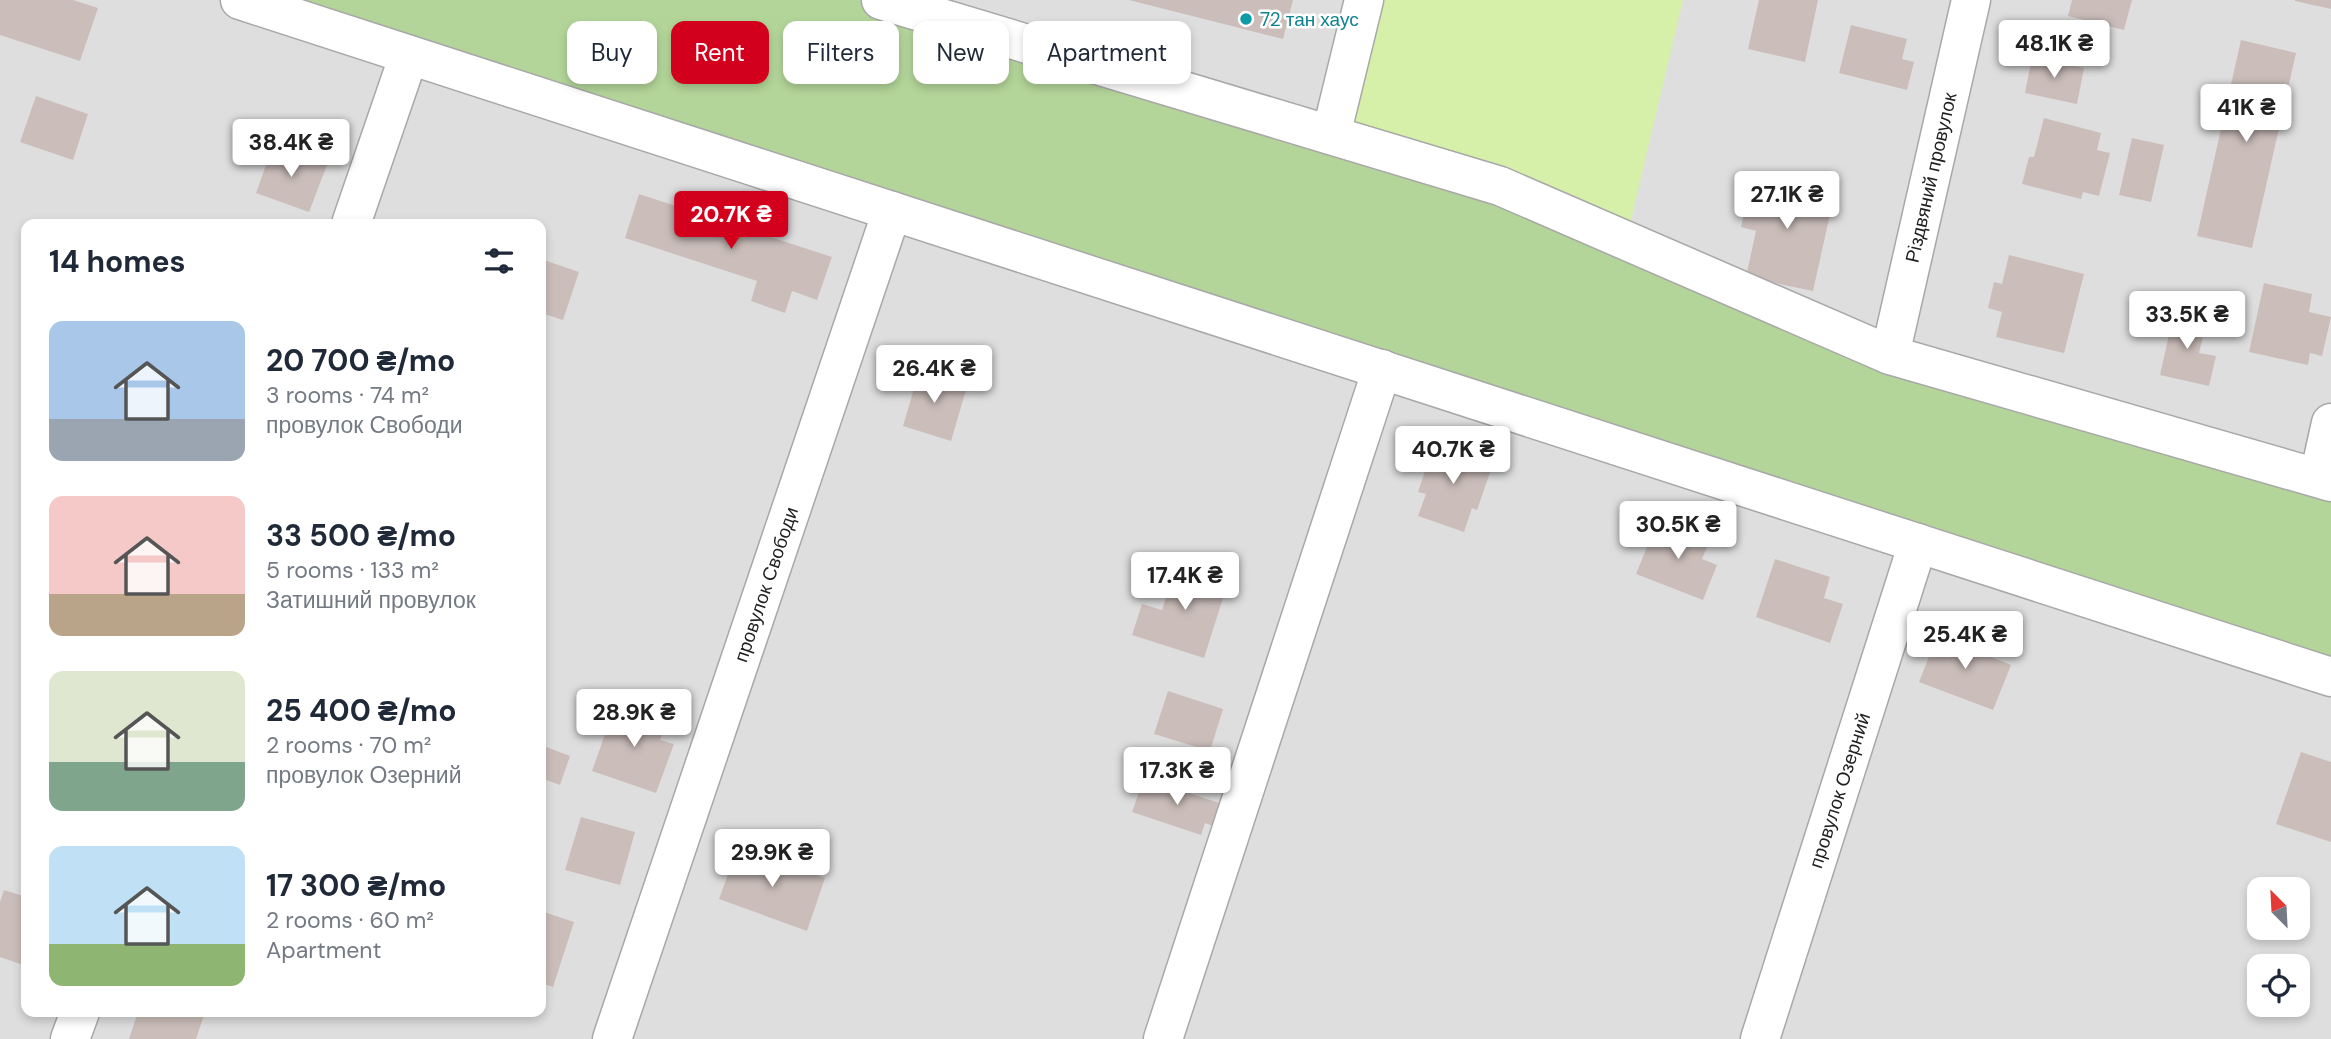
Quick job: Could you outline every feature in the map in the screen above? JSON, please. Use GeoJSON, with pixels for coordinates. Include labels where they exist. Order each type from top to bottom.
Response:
{"type":"FeatureCollection","features":[{"type":"Feature","properties":{"kind":"street"},"geometry":{"type":"LineString","coordinates":[[240,0],[2331,677]]}},
{"type":"Feature","properties":{"kind":"street"},"geometry":{"type":"LineString","coordinates":[[881,0],[1500,186],[1890,355],[2325,480],[2331,423]]}},
{"type":"Feature","properties":{"kind":"street"},"geometry":{"type":"LineString","coordinates":[[1331,135],[1363,0]]}},
{"type":"Feature","properties":{"kind":"street","name":"Різдвяний провулок"},"geometry":{"type":"LineString","coordinates":[[1890,355],[1971,0]]}},
{"type":"Feature","properties":{"kind":"street"},"geometry":{"type":"LineString","coordinates":[[353,219],[409,55]]}},
{"type":"Feature","properties":{"kind":"street","name":"провулок Свободи"},"geometry":{"type":"LineString","coordinates":[[612,1039],[892,211]]}},
{"type":"Feature","properties":{"kind":"street"},"geometry":{"type":"LineString","coordinates":[[1163,1039],[1382,369]]}},
{"type":"Feature","properties":{"kind":"street","name":"провулок Озерний"},"geometry":{"type":"LineString","coordinates":[[1760,1039],[1918,543]]}},
{"type":"Feature","properties":{"kind":"street"},"geometry":{"type":"LineString","coordinates":[[70,1039],[78,1017]]}},
{"type":"Feature","properties":{"kind":"shaded area"},"geometry":{"type":"Polygon","coordinates":[[[0,0],[240,0],[2331,677],[2331,1039],[0,1039],[0,0]]]}},
{"type":"Feature","properties":{"kind":"shaded area"},"geometry":{"type":"Polygon","coordinates":[[[881,0],[2331,0],[2331,482],[1134,84],[1191,84],[1191,21],[1023,21],[1023,47],[1009,43],[1009,21],[944,21],[881,0]]]}},
{"type":"Feature","properties":{"kind":"green space"},"geometry":{"type":"Polygon","coordinates":[[[240,0],[881,0],[951,21],[913,21],[913,84],[1009,84],[1009,38],[1023,43],[1023,84],[1161,84],[1500,186],[1890,355],[2331,482],[2331,677],[240,0]]]}},
{"type":"Feature","properties":{"kind":"green space"},"geometry":{"type":"Polygon","coordinates":[[[1364,0],[1683,0],[1626,241],[1331,135],[1364,0]]]}},
{"type":"Feature","properties":{"kind":"building"},"geometry":{"type":"Polygon","coordinates":[[[0,0],[73,0],[98,8],[80,61],[0,35],[0,0]]]}},
{"type":"Feature","properties":{"kind":"building","name":"72 тан хаус"},"geometry":{"type":"Polygon","coordinates":[[[1129,0],[1293,0],[1283,39],[1129,0]]]}},
{"type":"Feature","properties":{"kind":"building"},"geometry":{"type":"Polygon","coordinates":[[[1759,0],[1818,0],[1805,62],[1748,49],[1759,0]]]}},
{"type":"Feature","properties":{"kind":"building"},"geometry":{"type":"Polygon","coordinates":[[[2072,0],[2132,0],[2124,30],[2068,16],[2072,0]]]}},
{"type":"Feature","properties":{"kind":"building"},"geometry":{"type":"Polygon","coordinates":[[[2331,0],[2331,9],[2295,1],[2331,0]]]}},
{"type":"Feature","properties":{"kind":"building"},"geometry":{"type":"Polygon","coordinates":[[[1851,25],[1907,39],[1902,59],[1914,62],[1907,90],[1839,73],[1851,25]]]}},
{"type":"Feature","properties":{"kind":"building"},"geometry":{"type":"Polygon","coordinates":[[[2241,40],[2296,53],[2252,248],[2197,236],[2241,40]]]}},
{"type":"Feature","properties":{"kind":"building"},"geometry":{"type":"Polygon","coordinates":[[[2032,57],[2084,68],[2077,104],[2025,93],[2032,57]]]}},
{"type":"Feature","properties":{"kind":"building"},"geometry":{"type":"Polygon","coordinates":[[[36,96],[88,114],[73,160],[20,142],[36,96]]]}},
{"type":"Feature","properties":{"kind":"building"},"geometry":{"type":"Polygon","coordinates":[[[2044,118],[2101,133],[2097,150],[2110,153],[2099,196],[2083,192],[2081,199],[2022,184],[2029,157],[2034,157],[2044,118]]]}},
{"type":"Feature","properties":{"kind":"building"},"geometry":{"type":"Polygon","coordinates":[[[2132,138],[2164,145],[2151,202],[2119,195],[2132,138]]]}},
{"type":"Feature","properties":{"kind":"building"},"geometry":{"type":"Polygon","coordinates":[[[273,145],[327,165],[309,212],[256,193],[273,145]]]}},
{"type":"Feature","properties":{"kind":"building"},"geometry":{"type":"Polygon","coordinates":[[[1753,174],[1835,192],[1813,291],[1746,277],[1756,231],[1741,227],[1753,174]]]}},
{"type":"Feature","properties":{"kind":"building"},"geometry":{"type":"Polygon","coordinates":[[[639,194],[832,257],[817,300],[792,291],[785,313],[751,301],[757,281],[625,238],[639,194]]]}},
{"type":"Feature","properties":{"kind":"building"},"geometry":{"type":"Polygon","coordinates":[[[2009,255],[2084,274],[2064,353],[1996,337],[2002,312],[1988,308],[1994,282],[2002,284],[2009,255]]]}},
{"type":"Feature","properties":{"kind":"building"},"geometry":{"type":"Polygon","coordinates":[[[546,261],[579,272],[563,320],[546,315],[546,261]]]}},
{"type":"Feature","properties":{"kind":"building"},"geometry":{"type":"Polygon","coordinates":[[[2264,283],[2312,294],[2309,312],[2331,317],[2322,356],[2310,353],[2308,365],[2249,352],[2264,283]]]}},
{"type":"Feature","properties":{"kind":"building"},"geometry":{"type":"Polygon","coordinates":[[[2174,312],[2207,320],[2199,353],[2216,356],[2209,386],[2160,375],[2174,312]]]}},
{"type":"Feature","properties":{"kind":"building"},"geometry":{"type":"Polygon","coordinates":[[[921,365],[947,373],[943,383],[966,390],[951,441],[903,426],[921,365]]]}},
{"type":"Feature","properties":{"kind":"building"},"geometry":{"type":"Polygon","coordinates":[[[1434,444],[1450,449],[1452,444],[1473,452],[1471,457],[1493,464],[1477,510],[1472,508],[1464,532],[1418,516],[1426,494],[1418,492],[1434,444]]]}},
{"type":"Feature","properties":{"kind":"building"},"geometry":{"type":"Polygon","coordinates":[[[1658,520],[1710,540],[1702,559],[1717,565],[1703,600],[1636,574],[1658,520]]]}},
{"type":"Feature","properties":{"kind":"building"},"geometry":{"type":"Polygon","coordinates":[[[1775,559],[1830,577],[1824,598],[1843,604],[1830,643],[1756,617],[1775,559]]]}},
{"type":"Feature","properties":{"kind":"building"},"geometry":{"type":"Polygon","coordinates":[[[1177,562],[1229,579],[1204,658],[1132,635],[1142,604],[1162,610],[1177,562]]]}},
{"type":"Feature","properties":{"kind":"building"},"geometry":{"type":"Polygon","coordinates":[[[1939,631],[1988,649],[1986,655],[2011,665],[1993,710],[1919,682],[1939,631]]]}},
{"type":"Feature","properties":{"kind":"building"},"geometry":{"type":"Polygon","coordinates":[[[1168,691],[1223,709],[1210,751],[1154,734],[1168,691]]]}},
{"type":"Feature","properties":{"kind":"building"},"geometry":{"type":"Polygon","coordinates":[[[616,703],[667,721],[660,740],[674,744],[656,793],[592,771],[616,703]]]}},
{"type":"Feature","properties":{"kind":"building"},"geometry":{"type":"Polygon","coordinates":[[[546,747],[570,756],[560,785],[546,780],[546,747]]]}},
{"type":"Feature","properties":{"kind":"building"},"geometry":{"type":"Polygon","coordinates":[[[2301,752],[2331,762],[2331,842],[2276,824],[2301,752]]]}},
{"type":"Feature","properties":{"kind":"building"},"geometry":{"type":"Polygon","coordinates":[[[1144,778],[1225,805],[1218,828],[1205,823],[1201,835],[1132,812],[1144,778]]]}},
{"type":"Feature","properties":{"kind":"building"},"geometry":{"type":"Polygon","coordinates":[[[581,817],[635,832],[620,885],[565,870],[581,817]]]}},
{"type":"Feature","properties":{"kind":"building"},"geometry":{"type":"Polygon","coordinates":[[[738,847],[825,878],[807,931],[719,899],[738,847]]]}},
{"type":"Feature","properties":{"kind":"building"},"geometry":{"type":"Polygon","coordinates":[[[4,890],[21,895],[21,964],[0,957],[0,902],[4,890]]]}},
{"type":"Feature","properties":{"kind":"building"},"geometry":{"type":"Polygon","coordinates":[[[546,913],[574,922],[553,987],[546,985],[546,913]]]}},
{"type":"Feature","properties":{"kind":"building"},"geometry":{"type":"Polygon","coordinates":[[[136,1017],[203,1017],[196,1039],[129,1039],[136,1017]]]}},
{"type":"Feature","properties":{"kind":"place","name":"72 тан хаус"},"geometry":{"type":"Point","coordinates":[1246,19]}}]}
